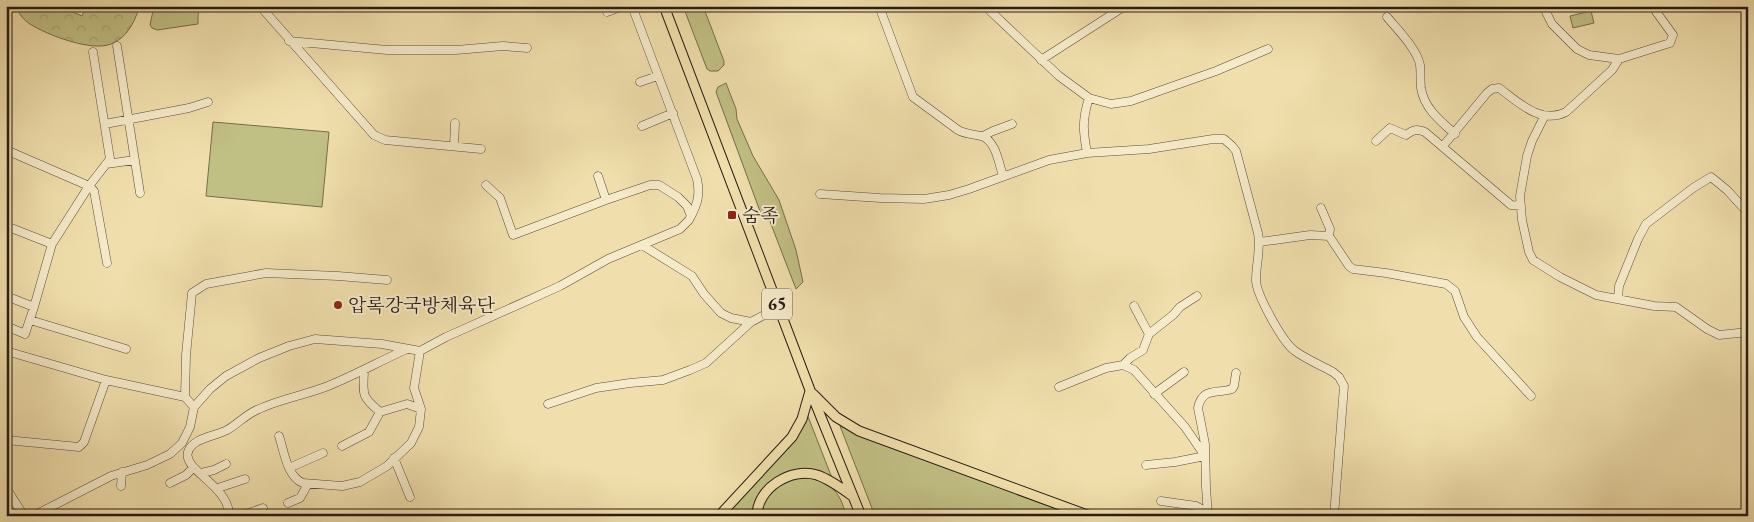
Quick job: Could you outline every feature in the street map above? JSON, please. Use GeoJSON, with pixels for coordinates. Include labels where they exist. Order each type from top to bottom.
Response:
{"type":"FeatureCollection","features":[{"type":"Feature","properties":{"kind":"main road","name":"65"},"geometry":{"type":"LineString","coordinates":[[664,6],[860,516]]}},
{"type":"Feature","properties":{"kind":"main road"},"geometry":{"type":"LineString","coordinates":[[810,390],[836,417],[859,431],[1089,515]]}},
{"type":"Feature","properties":{"kind":"main road"},"geometry":{"type":"LineString","coordinates":[[719,516],[792,437],[802,419],[810,390]]}},
{"type":"Feature","properties":{"kind":"main road"},"geometry":{"type":"LineString","coordinates":[[757,516],[761,500],[776,482],[789,476],[803,473],[815,474],[825,478],[852,496]]}},
{"type":"Feature","properties":{"kind":"main road"},"geometry":{"type":"LineString","coordinates":[[1065,516],[1089,515]]}},
{"type":"Feature","properties":{"kind":"street"},"geometry":{"type":"LineString","coordinates":[[260,6],[374,135],[385,140],[481,149]]}},
{"type":"Feature","properties":{"kind":"street"},"geometry":{"type":"LineString","coordinates":[[608,12],[623,6]]}},
{"type":"Feature","properties":{"kind":"street"},"geometry":{"type":"LineString","coordinates":[[36,515],[105,479],[147,464],[176,449],[182,443],[190,427],[194,407],[210,389],[226,376],[259,358],[289,346],[315,339],[355,341],[420,351],[446,337],[560,286],[608,259],[680,229],[692,216],[696,206],[699,191],[697,179],[632,6]]}},
{"type":"Feature","properties":{"kind":"street"},"geometry":{"type":"LineString","coordinates":[[879,6],[913,97],[965,134],[983,136],[989,140],[1003,176]]}},
{"type":"Feature","properties":{"kind":"street"},"geometry":{"type":"LineString","coordinates":[[985,6],[1059,76],[1089,98],[1111,104],[1131,101],[1216,72],[1268,49]]}},
{"type":"Feature","properties":{"kind":"street"},"geometry":{"type":"LineString","coordinates":[[1041,60],[1125,6]]}},
{"type":"Feature","properties":{"kind":"street"},"geometry":{"type":"LineString","coordinates":[[1543,6],[1552,24],[1577,49],[1589,55],[1618,59],[1670,42],[1672,35],[1652,6]]}},
{"type":"Feature","properties":{"kind":"street"},"geometry":{"type":"LineString","coordinates":[[1387,16],[1417,56],[1420,65],[1421,89],[1424,100],[1431,111],[1455,134]]}},
{"type":"Feature","properties":{"kind":"street"},"geometry":{"type":"LineString","coordinates":[[289,41],[387,50],[456,50],[503,46],[527,48]]}},
{"type":"Feature","properties":{"kind":"street"},"geometry":{"type":"LineString","coordinates":[[117,46],[140,193]]}},
{"type":"Feature","properties":{"kind":"street"},"geometry":{"type":"LineString","coordinates":[[6,326],[25,334],[52,244],[89,186],[110,159],[93,52]]}},
{"type":"Feature","properties":{"kind":"street"},"geometry":{"type":"LineString","coordinates":[[1443,146],[1492,89],[1499,88],[1534,113],[1544,117],[1558,116],[1566,112],[1612,70],[1618,59]]}},
{"type":"Feature","properties":{"kind":"street"},"geometry":{"type":"LineString","coordinates":[[640,82],[658,76]]}},
{"type":"Feature","properties":{"kind":"street"},"geometry":{"type":"LineString","coordinates":[[1087,153],[1082,126],[1089,98]]}},
{"type":"Feature","properties":{"kind":"street"},"geometry":{"type":"LineString","coordinates":[[105,124],[189,108],[208,102]]}},
{"type":"Feature","properties":{"kind":"street"},"geometry":{"type":"LineString","coordinates":[[642,126],[673,112]]}},
{"type":"Feature","properties":{"kind":"street"},"geometry":{"type":"LineString","coordinates":[[1544,117],[1527,156],[1520,196],[1528,252],[1533,260],[1560,277],[1596,295],[1654,306],[1676,307],[1707,329],[1719,335],[1748,332]]}},
{"type":"Feature","properties":{"kind":"street"},"geometry":{"type":"LineString","coordinates":[[454,146],[456,123]]}},
{"type":"Feature","properties":{"kind":"street"},"geometry":{"type":"LineString","coordinates":[[983,136],[1012,124]]}},
{"type":"Feature","properties":{"kind":"street"},"geometry":{"type":"LineString","coordinates":[[1376,141],[1390,128],[1406,135],[1419,129],[1426,132],[1511,205],[1521,206]]}},
{"type":"Feature","properties":{"kind":"street"},"geometry":{"type":"LineString","coordinates":[[820,194],[880,198],[924,198],[949,195],[1049,160],[1087,153],[1149,149],[1224,139],[1236,151],[1260,242],[1256,281],[1257,290],[1268,312],[1290,347],[1332,372],[1344,386],[1334,516]]}},
{"type":"Feature","properties":{"kind":"street"},"geometry":{"type":"LineString","coordinates":[[6,150],[89,186],[94,191],[107,263]]}},
{"type":"Feature","properties":{"kind":"street"},"geometry":{"type":"LineString","coordinates":[[106,164],[134,160]]}},
{"type":"Feature","properties":{"kind":"street"},"geometry":{"type":"LineString","coordinates":[[598,176],[606,200]]}},
{"type":"Feature","properties":{"kind":"street"},"geometry":{"type":"LineString","coordinates":[[1618,299],[1619,286],[1646,224],[1693,188],[1711,177],[1727,190],[1748,213]]}},
{"type":"Feature","properties":{"kind":"street"},"geometry":{"type":"LineString","coordinates":[[486,185],[500,198],[514,235],[606,200],[659,185],[678,197],[687,206],[692,216]]}},
{"type":"Feature","properties":{"kind":"street"},"geometry":{"type":"LineString","coordinates":[[1321,208],[1330,228],[1329,236],[1348,266],[1353,269],[1386,272],[1446,284],[1455,291],[1464,317],[1477,337],[1531,396]]}},
{"type":"Feature","properties":{"kind":"street"},"geometry":{"type":"LineString","coordinates":[[6,226],[52,244]]}},
{"type":"Feature","properties":{"kind":"street"},"geometry":{"type":"LineString","coordinates":[[1260,242],[1310,236],[1329,236]]}},
{"type":"Feature","properties":{"kind":"street"},"geometry":{"type":"LineString","coordinates":[[642,245],[692,276],[704,294],[721,313],[731,318],[751,322]]}},
{"type":"Feature","properties":{"kind":"street"},"geometry":{"type":"LineString","coordinates":[[185,397],[186,355],[192,293],[206,284],[266,273],[387,280]]}},
{"type":"Feature","properties":{"kind":"street"},"geometry":{"type":"LineString","coordinates":[[6,296],[34,307]]}},
{"type":"Feature","properties":{"kind":"street"},"geometry":{"type":"LineString","coordinates":[[1123,365],[1143,350],[1149,334],[1173,315],[1180,306],[1197,296]]}},
{"type":"Feature","properties":{"kind":"street"},"geometry":{"type":"LineString","coordinates":[[1134,306],[1149,334]]}},
{"type":"Feature","properties":{"kind":"street"},"geometry":{"type":"LineString","coordinates":[[548,404],[596,388],[663,380],[690,370],[706,363],[751,322],[779,308]]}},
{"type":"Feature","properties":{"kind":"street"},"geometry":{"type":"LineString","coordinates":[[30,320],[126,349]]}},
{"type":"Feature","properties":{"kind":"street"},"geometry":{"type":"LineString","coordinates":[[229,516],[229,511],[218,488],[193,468],[188,461],[188,452],[194,443],[228,429],[258,409],[325,387],[364,371],[407,348]]}},
{"type":"Feature","properties":{"kind":"street"},"geometry":{"type":"LineString","coordinates":[[6,351],[106,380],[185,397],[194,407]]}},
{"type":"Feature","properties":{"kind":"street"},"geometry":{"type":"LineString","coordinates":[[279,436],[289,468],[298,481],[308,484],[342,486],[360,482],[387,466],[411,443],[420,427],[421,409],[414,388],[420,351]]}},
{"type":"Feature","properties":{"kind":"street"},"geometry":{"type":"LineString","coordinates":[[1059,387],[1106,368],[1123,365],[1134,370],[1185,427],[1205,456]]}},
{"type":"Feature","properties":{"kind":"street"},"geometry":{"type":"LineString","coordinates":[[364,371],[363,393],[368,401],[380,412]]}},
{"type":"Feature","properties":{"kind":"street"},"geometry":{"type":"LineString","coordinates":[[1154,394],[1184,372]]}},
{"type":"Feature","properties":{"kind":"street"},"geometry":{"type":"LineString","coordinates":[[1208,514],[1205,444],[1198,408],[1199,402],[1206,394],[1232,389],[1236,373]]}},
{"type":"Feature","properties":{"kind":"street"},"geometry":{"type":"LineString","coordinates":[[6,440],[78,447],[84,442],[106,380]]}},
{"type":"Feature","properties":{"kind":"street"},"geometry":{"type":"LineString","coordinates":[[342,446],[368,432],[380,412],[406,404],[421,409]]}},
{"type":"Feature","properties":{"kind":"street"},"geometry":{"type":"LineString","coordinates":[[289,468],[323,453]]}},
{"type":"Feature","properties":{"kind":"street"},"geometry":{"type":"LineString","coordinates":[[1146,465],[1205,456]]}},
{"type":"Feature","properties":{"kind":"street"},"geometry":{"type":"LineString","coordinates":[[394,458],[410,497]]}},
{"type":"Feature","properties":{"kind":"street"},"geometry":{"type":"LineString","coordinates":[[201,473],[214,470],[226,464]]}},
{"type":"Feature","properties":{"kind":"street"},"geometry":{"type":"LineString","coordinates":[[170,483],[186,475],[193,468]]}},
{"type":"Feature","properties":{"kind":"street"},"geometry":{"type":"LineString","coordinates":[[121,486],[122,472]]}},
{"type":"Feature","properties":{"kind":"street"},"geometry":{"type":"LineString","coordinates":[[218,488],[245,479]]}},
{"type":"Feature","properties":{"kind":"street"},"geometry":{"type":"LineString","coordinates":[[288,503],[300,498],[308,484]]}},
{"type":"Feature","properties":{"kind":"street"},"geometry":{"type":"LineString","coordinates":[[8,491],[24,516]]}},
{"type":"Feature","properties":{"kind":"street"},"geometry":{"type":"LineString","coordinates":[[1161,501],[1196,506],[1208,514]]}},
{"type":"Feature","properties":{"kind":"street"},"geometry":{"type":"LineString","coordinates":[[240,516],[263,508]]}},
{"type":"Feature","properties":{"kind":"green space"},"geometry":{"type":"Polygon","coordinates":[[[15,6],[59,6],[82,16],[86,7],[94,9],[96,6],[134,6],[138,11],[125,35],[111,44],[93,46],[58,37],[30,24],[15,6]]]}},
{"type":"Feature","properties":{"kind":"green space"},"geometry":{"type":"Polygon","coordinates":[[[154,6],[200,6],[198,24],[157,30],[152,28],[150,25],[154,6]]]}},
{"type":"Feature","properties":{"kind":"green space"},"geometry":{"type":"Polygon","coordinates":[[[683,6],[703,6],[724,61],[724,65],[718,71],[707,69],[683,6]]]}},
{"type":"Feature","properties":{"kind":"green space"},"geometry":{"type":"Polygon","coordinates":[[[1591,11],[1594,23],[1573,28],[1570,16],[1591,11]]]}},
{"type":"Feature","properties":{"kind":"green space"},"geometry":{"type":"Polygon","coordinates":[[[726,83],[736,109],[737,119],[753,156],[779,200],[796,250],[803,282],[796,289],[769,219],[761,214],[716,92],[718,87],[726,83]]]}},
{"type":"Feature","properties":{"kind":"green space"},"geometry":{"type":"Polygon","coordinates":[[[213,122],[329,132],[322,207],[206,196],[213,122]]]}},
{"type":"Feature","properties":{"kind":"green space"},"geometry":{"type":"Polygon","coordinates":[[[807,414],[832,478],[805,469],[790,471],[776,477],[760,493],[753,516],[723,516],[807,414]]]}},
{"type":"Feature","properties":{"kind":"green space"},"geometry":{"type":"Polygon","coordinates":[[[840,426],[1056,507],[1057,511],[1050,516],[875,516],[840,426]]]}},
{"type":"Feature","properties":{"kind":"green space"},"geometry":{"type":"Polygon","coordinates":[[[802,476],[819,481],[831,488],[840,499],[846,516],[761,516],[766,499],[774,488],[802,476]]]}},
{"type":"Feature","properties":{"kind":"place","name":"숨족"},"geometry":{"type":"Point","coordinates":[732,215]}},
{"type":"Feature","properties":{"kind":"place","name":"압록강국방체육단"},"geometry":{"type":"Point","coordinates":[338,305]}}]}
